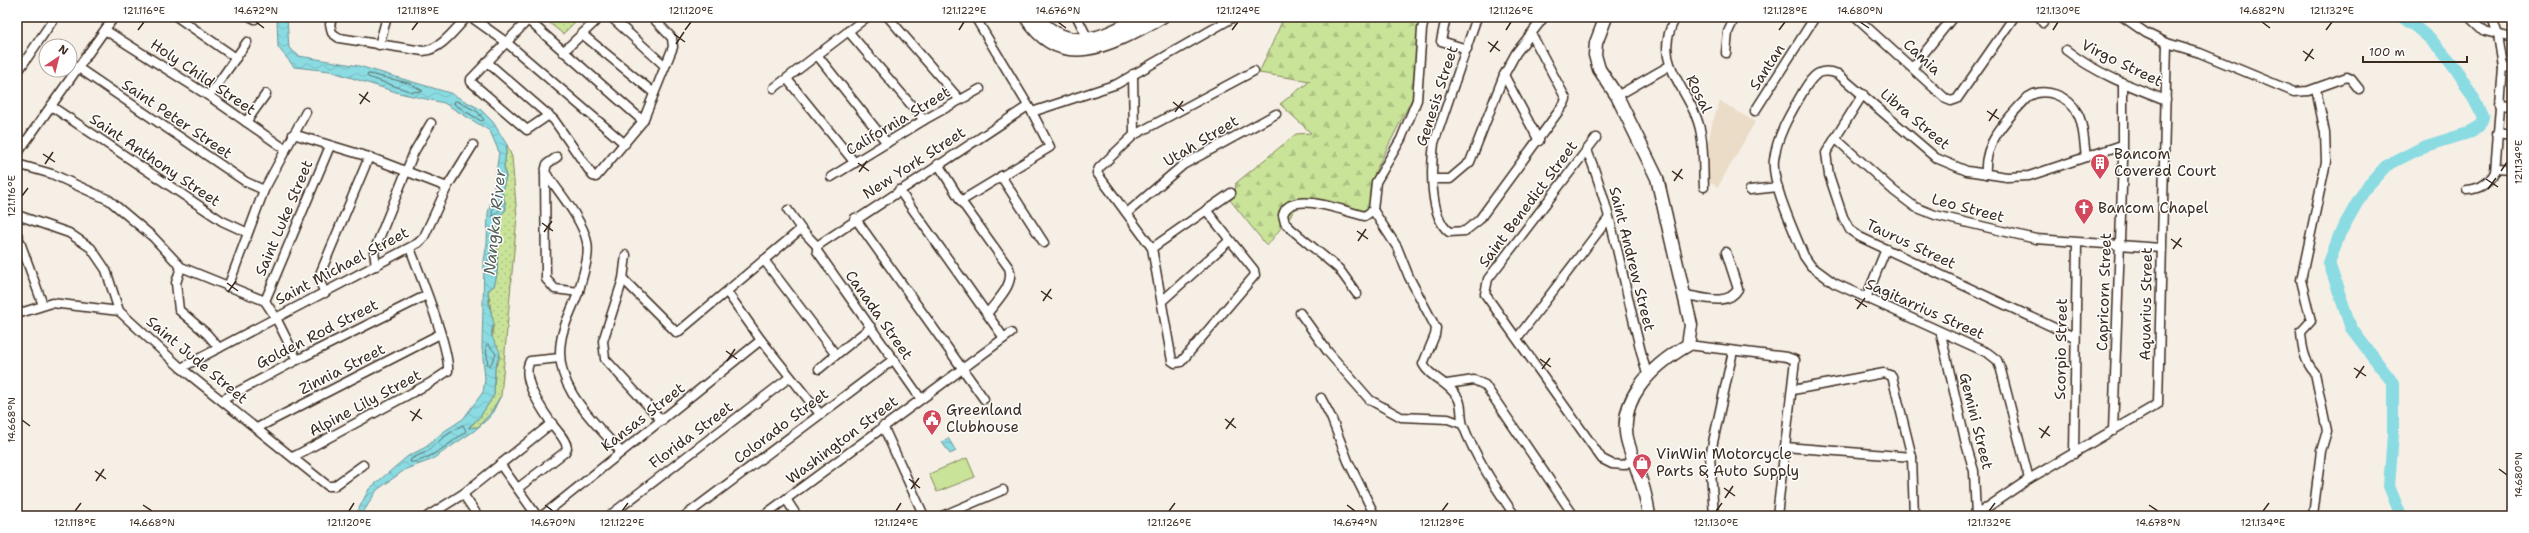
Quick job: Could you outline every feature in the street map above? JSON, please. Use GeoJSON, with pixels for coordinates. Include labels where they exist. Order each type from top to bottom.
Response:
{"type":"FeatureCollection","features":[{"type":"Feature","properties":{"kind":"main road"},"geometry":{"type":"LineString","coordinates":[[1026,17],[1031,26],[1046,39],[1063,47],[1081,50],[1106,46],[1162,17]]}},
{"type":"Feature","properties":{"kind":"main road"},"geometry":{"type":"LineString","coordinates":[[1037,17],[1044,25],[1059,34],[1075,39],[1088,39],[1113,32],[1141,17]]}},
{"type":"Feature","properties":{"kind":"main road"},"geometry":{"type":"LineString","coordinates":[[1606,17],[1596,43],[1595,55],[1599,69],[1617,96],[1657,178],[1691,325],[1688,345],[1667,357],[1647,374],[1629,407],[1626,425],[1628,446],[1634,458],[1646,494],[1649,516]]}},
{"type":"Feature","properties":{"kind":"street"},"geometry":{"type":"LineString","coordinates":[[17,73],[55,17]]}},
{"type":"Feature","properties":{"kind":"street"},"geometry":{"type":"LineString","coordinates":[[78,68],[114,17]]}},
{"type":"Feature","properties":{"kind":"street"},"geometry":{"type":"LineString","coordinates":[[177,17],[236,58]]}},
{"type":"Feature","properties":{"kind":"street"},"geometry":{"type":"LineString","coordinates":[[333,17],[330,24],[332,33],[339,38],[378,45],[432,50],[467,17]]}},
{"type":"Feature","properties":{"kind":"street"},"geometry":{"type":"LineString","coordinates":[[378,45],[387,17]]}},
{"type":"Feature","properties":{"kind":"street"},"geometry":{"type":"LineString","coordinates":[[471,17],[506,42],[625,144]]}},
{"type":"Feature","properties":{"kind":"street"},"geometry":{"type":"LineString","coordinates":[[563,52],[600,17]]}},
{"type":"Feature","properties":{"kind":"street"},"geometry":{"type":"LineString","coordinates":[[611,17],[665,66]]}},
{"type":"Feature","properties":{"kind":"street"},"geometry":{"type":"LineString","coordinates":[[487,62],[548,115],[596,177],[643,121],[674,42],[652,17]]}},
{"type":"Feature","properties":{"kind":"street"},"geometry":{"type":"LineString","coordinates":[[774,88],[867,17]]}},
{"type":"Feature","properties":{"kind":"street"},"geometry":{"type":"LineString","coordinates":[[888,17],[960,100]]}},
{"type":"Feature","properties":{"kind":"street"},"geometry":{"type":"LineString","coordinates":[[961,201],[1050,147],[1030,109],[975,17]]}},
{"type":"Feature","properties":{"kind":"street"},"geometry":{"type":"LineString","coordinates":[[1077,17],[1088,39]]}},
{"type":"Feature","properties":{"kind":"street","name":"New York Street"},"geometry":{"type":"LineString","coordinates":[[817,246],[855,218],[938,164],[1030,109],[1095,92],[1133,74],[1234,17]]}},
{"type":"Feature","properties":{"kind":"street"},"geometry":{"type":"LineString","coordinates":[[1425,17],[1422,29],[1417,100],[1400,139],[1376,182],[1373,210],[1397,247],[1409,277],[1436,328],[1436,335],[1423,364],[1425,368],[1447,384],[1460,402],[1462,424],[1493,483],[1515,516]]}},
{"type":"Feature","properties":{"kind":"street"},"geometry":{"type":"LineString","coordinates":[[1446,17],[1440,40],[1467,49]]}},
{"type":"Feature","properties":{"kind":"street","name":"Genesis Street"},"geometry":{"type":"LineString","coordinates":[[1477,17],[1434,143],[1433,179],[1436,209],[1446,230],[1456,233],[1472,227],[1539,141]]}},
{"type":"Feature","properties":{"kind":"street"},"geometry":{"type":"LineString","coordinates":[[1433,179],[1450,179],[1470,162],[1504,75],[1516,53],[1532,35],[1544,17]]}},
{"type":"Feature","properties":{"kind":"street","name":"Rosal"},"geometry":{"type":"LineString","coordinates":[[1676,17],[1666,50],[1669,66],[1692,103],[1701,134],[1704,186]]}},
{"type":"Feature","properties":{"kind":"street"},"geometry":{"type":"LineString","coordinates":[[1726,53],[1728,32],[1735,17]]}},
{"type":"Feature","properties":{"kind":"street","name":"Santan"},"geometry":{"type":"LineString","coordinates":[[1755,111],[1815,17]]}},
{"type":"Feature","properties":{"kind":"street","name":"Camia"},"geometry":{"type":"LineString","coordinates":[[1856,17],[1914,67],[1946,99],[1952,101],[1957,99],[2014,17]]}},
{"type":"Feature","properties":{"kind":"street"},"geometry":{"type":"LineString","coordinates":[[1914,67],[1953,17]]}},
{"type":"Feature","properties":{"kind":"street"},"geometry":{"type":"LineString","coordinates":[[2123,17],[2146,34],[2167,43],[2200,53],[2294,92],[2316,88],[2347,77],[2351,79],[2359,89]]}},
{"type":"Feature","properties":{"kind":"street"},"geometry":{"type":"LineString","coordinates":[[2470,17],[2485,31],[2512,38]]}},
{"type":"Feature","properties":{"kind":"street"},"geometry":{"type":"LineString","coordinates":[[2466,190],[2476,190],[2488,183],[2496,168],[2499,104],[2503,67],[2498,35],[2492,17]]}},
{"type":"Feature","properties":{"kind":"street"},"geometry":{"type":"LineString","coordinates":[[548,115],[527,130],[472,84],[470,79],[528,20],[643,121]]}},
{"type":"Feature","properties":{"kind":"street","name":"Holy Child Street"},"geometry":{"type":"LineString","coordinates":[[105,30],[209,96],[285,150]]}},
{"type":"Feature","properties":{"kind":"street"},"geometry":{"type":"LineString","coordinates":[[848,31],[924,120]]}},
{"type":"Feature","properties":{"kind":"street"},"geometry":{"type":"LineString","coordinates":[[582,34],[654,93]]}},
{"type":"Feature","properties":{"kind":"street"},"geometry":{"type":"LineString","coordinates":[[1504,75],[1539,141],[1566,99],[1532,35]]}},
{"type":"Feature","properties":{"kind":"street"},"geometry":{"type":"LineString","coordinates":[[209,96],[247,42]]}},
{"type":"Feature","properties":{"kind":"street","name":"Aquarius Street"},"geometry":{"type":"LineString","coordinates":[[1976,515],[2029,479],[2158,404],[2167,43]]}},
{"type":"Feature","properties":{"kind":"street","name":"Virgo Street"},"geometry":{"type":"LineString","coordinates":[[2066,50],[2076,59],[2123,83],[2166,100]]}},
{"type":"Feature","properties":{"kind":"street"},"geometry":{"type":"LineString","coordinates":[[817,55],[887,143]]}},
{"type":"Feature","properties":{"kind":"street"},"geometry":{"type":"LineString","coordinates":[[1617,96],[1669,66]]}},
{"type":"Feature","properties":{"kind":"street"},"geometry":{"type":"LineString","coordinates":[[2503,67],[2512,68]]}},
{"type":"Feature","properties":{"kind":"street","name":"Saint Peter Street"},"geometry":{"type":"LineString","coordinates":[[78,68],[246,182],[264,190]]}},
{"type":"Feature","properties":{"kind":"street"},"geometry":{"type":"LineString","coordinates":[[1206,210],[1229,241],[1254,270],[1255,274],[1181,362],[1175,363],[1172,361],[1152,248],[1097,172],[1098,168],[1134,135],[1254,71]]}},
{"type":"Feature","properties":{"kind":"street","name":"Libra Street"},"geometry":{"type":"LineString","coordinates":[[1778,186],[1774,162],[1777,142],[1791,112],[1815,74],[1825,71],[1838,74],[1936,158],[1952,166],[2007,177],[2029,176],[2122,145]]}},
{"type":"Feature","properties":{"kind":"street"},"geometry":{"type":"LineString","coordinates":[[1133,74],[1134,135]]}},
{"type":"Feature","properties":{"kind":"street"},"geometry":{"type":"LineString","coordinates":[[17,154],[71,78]]}},
{"type":"Feature","properties":{"kind":"street"},"geometry":{"type":"LineString","coordinates":[[787,79],[855,163]]}},
{"type":"Feature","properties":{"kind":"street","name":"Capricorn Street"},"geometry":{"type":"LineString","coordinates":[[2113,431],[2120,246],[2123,83]]}},
{"type":"Feature","properties":{"kind":"street"},"geometry":{"type":"LineString","coordinates":[[2313,516],[2321,451],[2327,431],[2315,373],[2309,367],[2302,350],[2301,332],[2311,321],[2301,280],[2326,162],[2325,132],[2316,88]]}},
{"type":"Feature","properties":{"kind":"street","name":"California Street"},"geometry":{"type":"LineString","coordinates":[[831,177],[924,120],[980,89]]}},
{"type":"Feature","properties":{"kind":"street"},"geometry":{"type":"LineString","coordinates":[[1986,174],[1985,165],[1997,133],[2028,97],[2035,92],[2044,91],[2054,93],[2064,99],[2078,114],[2086,157]]}},
{"type":"Feature","properties":{"kind":"street"},"geometry":{"type":"LineString","coordinates":[[246,122],[266,94]]}},
{"type":"Feature","properties":{"kind":"street","name":"Taurus Street"},"geometry":{"type":"LineString","coordinates":[[1863,94],[1826,153],[1826,164],[1843,217],[1850,230],[1886,249],[2074,337]]}},
{"type":"Feature","properties":{"kind":"street"},"geometry":{"type":"LineString","coordinates":[[2499,104],[2512,105]]}},
{"type":"Feature","properties":{"kind":"street","name":"Saint Anthony Street"},"geometry":{"type":"LineString","coordinates":[[51,106],[222,221],[246,232]]}},
{"type":"Feature","properties":{"kind":"street"},"geometry":{"type":"LineString","coordinates":[[228,287],[246,232],[264,190],[306,112]]}},
{"type":"Feature","properties":{"kind":"street","name":"Utah Street"},"geometry":{"type":"LineString","coordinates":[[1127,213],[1183,165],[1276,114]]}},
{"type":"Feature","properties":{"kind":"street"},"geometry":{"type":"LineString","coordinates":[[376,266],[374,251],[408,171],[414,152],[431,123]]}},
{"type":"Feature","properties":{"kind":"street"},"geometry":{"type":"LineString","coordinates":[[2497,133],[2512,135]]}},
{"type":"Feature","properties":{"kind":"street"},"geometry":{"type":"LineString","coordinates":[[293,134],[369,157],[447,187]]}},
{"type":"Feature","properties":{"kind":"street","name":"Saint Benedict Street"},"geometry":{"type":"LineString","coordinates":[[1518,337],[1485,294],[1488,279],[1596,138]]}},
{"type":"Feature","properties":{"kind":"street","name":"Leo Street"},"geometry":{"type":"LineString","coordinates":[[1834,138],[1894,191],[1916,207],[1935,215],[2036,239],[2077,244],[2161,248]]}},
{"type":"Feature","properties":{"kind":"street","name":"Saint Michael Street"},"geometry":{"type":"LineString","coordinates":[[181,368],[410,248],[424,237],[447,187],[473,145]]}},
{"type":"Feature","properties":{"kind":"street","name":"Saint Luke Street"},"geometry":{"type":"LineString","coordinates":[[265,301],[330,146]]}},
{"type":"Feature","properties":{"kind":"street","name":"Saint Andrew Street"},"geometry":{"type":"LineString","coordinates":[[1588,150],[1602,189],[1608,219],[1632,312],[1640,354],[1647,374]]}},
{"type":"Feature","properties":{"kind":"street"},"geometry":{"type":"LineString","coordinates":[[325,293],[320,282],[320,274],[369,157]]}},
{"type":"Feature","properties":{"kind":"street"},"geometry":{"type":"LineString","coordinates":[[556,157],[547,164],[545,172],[546,279],[555,289],[579,292]]}},
{"type":"Feature","properties":{"kind":"street"},"geometry":{"type":"LineString","coordinates":[[17,164],[52,174],[109,200],[153,236],[181,267],[265,301],[276,318],[297,360]]}},
{"type":"Feature","properties":{"kind":"street"},"geometry":{"type":"LineString","coordinates":[[938,164],[961,201],[1009,268],[1011,275],[1010,282],[987,314]]}},
{"type":"Feature","properties":{"kind":"street"},"geometry":{"type":"LineString","coordinates":[[2496,168],[2512,169]]}},
{"type":"Feature","properties":{"kind":"street"},"geometry":{"type":"LineString","coordinates":[[545,172],[582,227],[587,242],[587,258],[579,292],[561,340],[560,358],[568,386],[579,404],[621,452]]}},
{"type":"Feature","properties":{"kind":"street"},"geometry":{"type":"LineString","coordinates":[[1001,176],[1044,243]]}},
{"type":"Feature","properties":{"kind":"street"},"geometry":{"type":"LineString","coordinates":[[1750,190],[1778,186]]}},
{"type":"Feature","properties":{"kind":"street","name":"Sagitarrius Street"},"geometry":{"type":"LineString","coordinates":[[1778,186],[1804,256],[1811,266],[1834,283],[1941,334],[1982,351],[1997,360],[2001,370],[2029,479]]}},
{"type":"Feature","properties":{"kind":"street"},"geometry":{"type":"LineString","coordinates":[[899,190],[1004,338]]}},
{"type":"Feature","properties":{"kind":"street"},"geometry":{"type":"LineString","coordinates":[[1152,248],[1231,193]]}},
{"type":"Feature","properties":{"kind":"street"},"geometry":{"type":"LineString","coordinates":[[1357,294],[1339,269],[1288,226],[1283,215],[1287,208],[1303,202],[1338,207],[1365,216],[1373,210]]}},
{"type":"Feature","properties":{"kind":"street","name":"Canada Street"},"geometry":{"type":"LineString","coordinates":[[788,210],[801,229],[817,246],[817,251],[921,399]]}},
{"type":"Feature","properties":{"kind":"street"},"geometry":{"type":"LineString","coordinates":[[17,215],[69,233],[90,248],[106,270],[120,311],[61,303],[43,305],[17,314]]}},
{"type":"Feature","properties":{"kind":"street"},"geometry":{"type":"LineString","coordinates":[[855,218],[984,399]]}},
{"type":"Feature","properties":{"kind":"street"},"geometry":{"type":"LineString","coordinates":[[1608,219],[1518,337],[1602,459],[1612,464],[1624,465],[1634,458]]}},
{"type":"Feature","properties":{"kind":"street"},"geometry":{"type":"LineString","coordinates":[[623,279],[677,334],[801,229]]}},
{"type":"Feature","properties":{"kind":"street"},"geometry":{"type":"LineString","coordinates":[[17,234],[43,305]]}},
{"type":"Feature","properties":{"kind":"street"},"geometry":{"type":"LineString","coordinates":[[1162,301],[1229,241]]}},
{"type":"Feature","properties":{"kind":"street","name":"Scorpio Street"},"geometry":{"type":"LineString","coordinates":[[2074,454],[2074,337],[2077,244]]}},
{"type":"Feature","properties":{"kind":"street"},"geometry":{"type":"LineString","coordinates":[[410,248],[440,334]]}},
{"type":"Feature","properties":{"kind":"street"},"geometry":{"type":"LineString","coordinates":[[1866,298],[1886,249]]}},
{"type":"Feature","properties":{"kind":"street"},"geometry":{"type":"LineString","coordinates":[[1685,295],[1725,300],[1734,296],[1738,290],[1726,252]]}},
{"type":"Feature","properties":{"kind":"street"},"geometry":{"type":"LineString","coordinates":[[626,255],[623,279],[603,341],[605,359],[662,421]]}},
{"type":"Feature","properties":{"kind":"street"},"geometry":{"type":"LineString","coordinates":[[764,260],[836,355]]}},
{"type":"Feature","properties":{"kind":"street"},"geometry":{"type":"LineString","coordinates":[[181,267],[176,283],[179,310],[207,334],[218,348]]}},
{"type":"Feature","properties":{"kind":"street"},"geometry":{"type":"LineString","coordinates":[[727,292],[761,340],[820,414]]}},
{"type":"Feature","properties":{"kind":"street","name":"Golden Rod Street"},"geometry":{"type":"LineString","coordinates":[[222,400],[297,360],[427,295]]}},
{"type":"Feature","properties":{"kind":"street","name":"Saint Jude Street"},"geometry":{"type":"LineString","coordinates":[[120,311],[181,368],[328,486],[334,486],[362,465]]}},
{"type":"Feature","properties":{"kind":"street"},"geometry":{"type":"LineString","coordinates":[[1300,313],[1328,352],[1370,400],[1402,417],[1448,420],[1462,424]]}},
{"type":"Feature","properties":{"kind":"street"},"geometry":{"type":"LineString","coordinates":[[819,369],[871,327]]}},
{"type":"Feature","properties":{"kind":"street","name":"Washington Street"},"geometry":{"type":"LineString","coordinates":[[764,516],[1012,332]]}},
{"type":"Feature","properties":{"kind":"street","name":"Alpine Lily Street"},"geometry":{"type":"LineString","coordinates":[[293,457],[430,384],[448,371],[449,364],[440,334]]}},
{"type":"Feature","properties":{"kind":"street","name":"Zinnia Street"},"geometry":{"type":"LineString","coordinates":[[257,428],[440,334]]}},
{"type":"Feature","properties":{"kind":"street","name":"Gemini Street"},"geometry":{"type":"LineString","coordinates":[[1941,334],[1966,444],[1974,471],[1976,515]]}},
{"type":"Feature","properties":{"kind":"street","name":"Kansas Street"},"geometry":{"type":"LineString","coordinates":[[542,516],[761,340]]}},
{"type":"Feature","properties":{"kind":"street"},"geometry":{"type":"LineString","coordinates":[[1688,345],[1787,357],[1795,360],[1793,390],[1777,516]]}},
{"type":"Feature","properties":{"kind":"street"},"geometry":{"type":"LineString","coordinates":[[1714,516],[1710,456],[1733,351]]}},
{"type":"Feature","properties":{"kind":"street"},"geometry":{"type":"LineString","coordinates":[[518,488],[565,452],[567,448],[533,390],[527,367],[530,361],[537,359],[560,358]]}},
{"type":"Feature","properties":{"kind":"street","name":"Colorado Street"},"geometry":{"type":"LineString","coordinates":[[685,516],[894,360]]}},
{"type":"Feature","properties":{"kind":"street"},"geometry":{"type":"LineString","coordinates":[[1793,390],[1884,373],[1889,374],[1893,378],[1912,457],[1914,516]]}},
{"type":"Feature","properties":{"kind":"street","name":"Florida Street"},"geometry":{"type":"LineString","coordinates":[[609,516],[790,377]]}},
{"type":"Feature","properties":{"kind":"street"},"geometry":{"type":"LineString","coordinates":[[1447,384],[1474,380],[1485,385],[1574,516]]}},
{"type":"Feature","properties":{"kind":"street"},"geometry":{"type":"LineString","coordinates":[[1321,398],[1334,424],[1348,461],[1375,516]]}},
{"type":"Feature","properties":{"kind":"street"},"geometry":{"type":"LineString","coordinates":[[428,516],[463,494],[552,424]]}},
{"type":"Feature","properties":{"kind":"street"},"geometry":{"type":"LineString","coordinates":[[884,426],[924,516]]}},
{"type":"Feature","properties":{"kind":"street"},"geometry":{"type":"LineString","coordinates":[[1785,447],[1912,457]]}},
{"type":"Feature","properties":{"kind":"street"},"geometry":{"type":"LineString","coordinates":[[500,464],[537,516]]}},
{"type":"Feature","properties":{"kind":"street"},"geometry":{"type":"LineString","coordinates":[[942,516],[1003,490]]}},
{"type":"Feature","properties":{"kind":"street"},"geometry":{"type":"LineString","coordinates":[[463,494],[478,516]]}},
{"type":"Feature","properties":{"kind":"street"},"geometry":{"type":"LineString","coordinates":[[786,499],[797,516]]}},
{"type":"Feature","properties":{"kind":"shaded area"},"geometry":{"type":"Polygon","coordinates":[[[1720,101],[1755,122],[1718,187],[1709,182],[1706,155],[1712,124],[1720,101]]]}},
{"type":"Feature","properties":{"kind":"green space"},"geometry":{"type":"Polygon","coordinates":[[[542,17],[580,17],[563,34],[542,17]]]}},
{"type":"Feature","properties":{"kind":"green space"},"geometry":{"type":"Polygon","coordinates":[[[1284,17],[1419,17],[1420,21],[1413,97],[1375,172],[1369,212],[1304,198],[1267,246],[1230,200],[1235,196],[1236,183],[1296,134],[1311,133],[1280,104],[1310,81],[1259,73],[1284,17]]]}},
{"type":"Feature","properties":{"kind":"green space"},"geometry":{"type":"Polygon","coordinates":[[[507,145],[512,157],[517,217],[501,396],[490,414],[478,427],[468,429],[480,417],[494,395],[495,368],[500,358],[496,345],[492,342],[493,326],[488,290],[494,286],[497,271],[497,223],[506,208],[502,191],[506,177],[504,167],[507,145]]]}},
{"type":"Feature","properties":{"kind":"green space"},"geometry":{"type":"Polygon","coordinates":[[[967,458],[975,477],[937,492],[929,474],[967,458]]]}},
{"type":"Feature","properties":{"kind":"water","name":"Nangka River"},"geometry":{"type":"Polygon","coordinates":[[[273,17],[287,17],[289,48],[299,56],[359,66],[450,93],[480,109],[493,122],[507,145],[504,167],[506,177],[502,191],[506,208],[497,223],[497,271],[494,286],[488,290],[489,304],[494,324],[492,328],[492,336],[500,353],[495,368],[494,395],[480,417],[468,428],[478,427],[490,414],[500,397],[491,416],[474,431],[431,460],[406,469],[377,490],[361,516],[355,516],[369,489],[408,456],[426,447],[443,432],[463,419],[483,392],[485,379],[482,348],[484,261],[487,243],[488,213],[493,194],[499,152],[490,131],[444,103],[399,93],[330,71],[294,67],[278,47],[277,18],[273,17]]]}},
{"type":"Feature","properties":{"kind":"water"},"geometry":{"type":"Polygon","coordinates":[[[948,438],[956,451],[950,454],[942,442],[948,438]]]}},
{"type":"Feature","properties":{"kind":"waterway"},"geometry":{"type":"LineString","coordinates":[[2401,516],[2389,486],[2393,435],[2393,383],[2351,328],[2329,263],[2340,233],[2365,189],[2386,166],[2423,147],[2468,133],[2480,126],[2483,117],[2459,73],[2450,61],[2429,38],[2402,17]]}},
{"type":"Feature","properties":{"kind":"place","name":"Bancom Covered Court"},"geometry":{"type":"Point","coordinates":[2100,180]}},
{"type":"Feature","properties":{"kind":"place","name":"Bancom Chapel"},"geometry":{"type":"Point","coordinates":[2084,225]}},
{"type":"Feature","properties":{"kind":"place","name":"Greenland Clubhouse"},"geometry":{"type":"Point","coordinates":[932,436]}},
{"type":"Feature","properties":{"kind":"place","name":"VinWin Motorcycle Parts & Auto Supply"},"geometry":{"type":"Point","coordinates":[1642,480]}}]}
